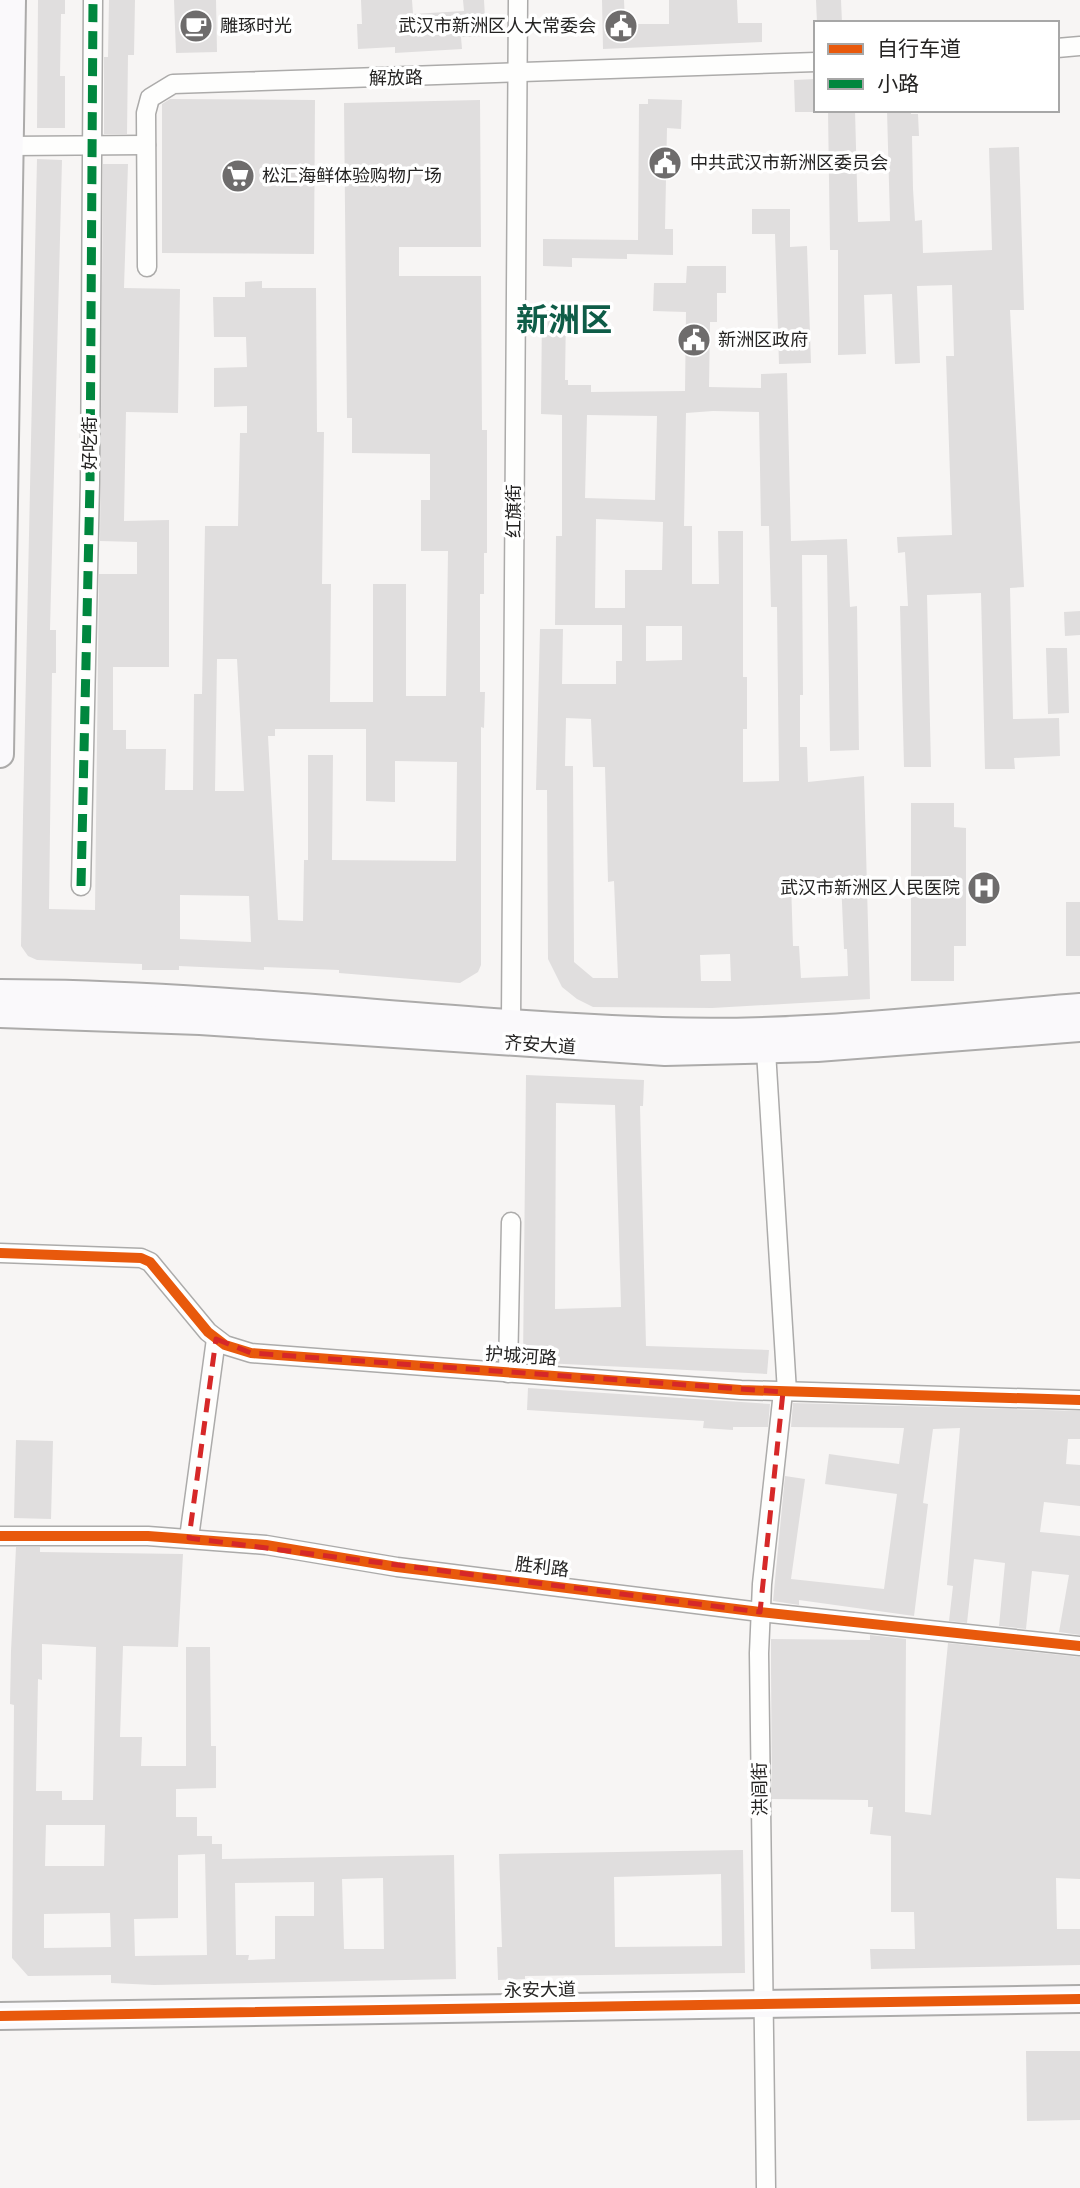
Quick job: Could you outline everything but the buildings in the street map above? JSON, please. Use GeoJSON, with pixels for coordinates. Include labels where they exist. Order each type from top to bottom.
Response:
{"type":"FeatureCollection","features":[{"type":"Feature","properties":{"kind":"main road"},"geometry":{"type":"LineString","coordinates":[[0,754],[12,0]]}},
{"type":"Feature","properties":{"kind":"main road","name":"齐安大道"},"geometry":{"type":"LineString","coordinates":[[0,993],[201,1001],[665,1031],[753,1031],[1080,1007]]}},
{"type":"Feature","properties":{"kind":"main road","name":"齐安大道"},"geometry":{"type":"LineString","coordinates":[[0,1014],[200,1021],[616,1050],[766,1051],[1080,1028]]}},
{"type":"Feature","properties":{"kind":"main road","name":"永安大道"},"geometry":{"type":"LineString","coordinates":[[0,2016],[1080,1999]]}},
{"type":"Feature","properties":{"kind":"street","name":"好吃街"},"geometry":{"type":"LineString","coordinates":[[81,886],[90,483],[93,0]]}},
{"type":"Feature","properties":{"kind":"street","name":"红旗街"},"geometry":{"type":"LineString","coordinates":[[511,1022],[518,0]]}},
{"type":"Feature","properties":{"kind":"street"},"geometry":{"type":"LineString","coordinates":[[1059,48],[1080,46]]}},
{"type":"Feature","properties":{"kind":"street","name":"解放路"},"geometry":{"type":"LineString","coordinates":[[148,267],[146,114],[150,98],[166,86],[180,82],[517,75],[814,62]]}},
{"type":"Feature","properties":{"kind":"street"},"geometry":{"type":"LineString","coordinates":[[9,146],[146,145]]}},
{"type":"Feature","properties":{"kind":"street","name":"洪闾街"},"geometry":{"type":"LineString","coordinates":[[766,1051],[785,1392],[761,1612],[758,1729],[766,2188]]}},
{"type":"Feature","properties":{"kind":"street"},"geometry":{"type":"LineString","coordinates":[[508,1373],[511,1222]]}},
{"type":"Feature","properties":{"kind":"street","name":"护城河路"},"geometry":{"type":"LineString","coordinates":[[0,1253],[141,1258],[150,1262],[216,1339],[251,1353],[785,1392],[1080,1400]]}},
{"type":"Feature","properties":{"kind":"street"},"geometry":{"type":"LineString","coordinates":[[189,1538],[216,1339]]}},
{"type":"Feature","properties":{"kind":"street","name":"胜利路"},"geometry":{"type":"LineString","coordinates":[[0,1536],[94,1534],[266,1545],[397,1567],[761,1612],[1080,1646]]}},
{"type":"Feature","properties":{"kind":"highlighted area"},"geometry":{"type":"Polygon","coordinates":[[[216,1339],[251,1353],[783,1392],[760,1612],[189,1538],[216,1339]]]}},
{"type":"Feature","properties":{"kind":"marked path"},"geometry":{"type":"LineString","coordinates":[[81,886],[90,483],[93,0]]}},
{"type":"Feature","properties":{"kind":"cycle path"},"geometry":{"type":"LineString","coordinates":[[0,1253],[141,1258],[150,1262],[208,1332],[225,1345],[251,1353],[741,1390],[1080,1400]]}},
{"type":"Feature","properties":{"kind":"cycle path"},"geometry":{"type":"LineString","coordinates":[[0,1536],[148,1536],[266,1545],[397,1567],[760,1612],[1080,1646]]}},
{"type":"Feature","properties":{"kind":"cycle path"},"geometry":{"type":"LineString","coordinates":[[0,2016],[1080,1999]]}},
{"type":"Feature","properties":{"kind":"place","name":"雕琢时光"},"geometry":{"type":"Point","coordinates":[196,26]}},
{"type":"Feature","properties":{"kind":"place","name":"武汉市新洲区人大常委会"},"geometry":{"type":"Point","coordinates":[621,26]}},
{"type":"Feature","properties":{"kind":"place","name":"中共武汉市新洲区委员会"},"geometry":{"type":"Point","coordinates":[665,163]}},
{"type":"Feature","properties":{"kind":"place","name":"松汇海鲜体验购物广场"},"geometry":{"type":"Point","coordinates":[238,176]}},
{"type":"Feature","properties":{"kind":"place","name":"新洲区政府"},"geometry":{"type":"Point","coordinates":[694,340]}},
{"type":"Feature","properties":{"kind":"place","name":"武汉市新洲区人民医院"},"geometry":{"type":"Point","coordinates":[984,888]}},
{"type":"Feature","properties":{"kind":"district","name":"新洲区"},"geometry":{"type":"Point","coordinates":[564,320]}}]}
